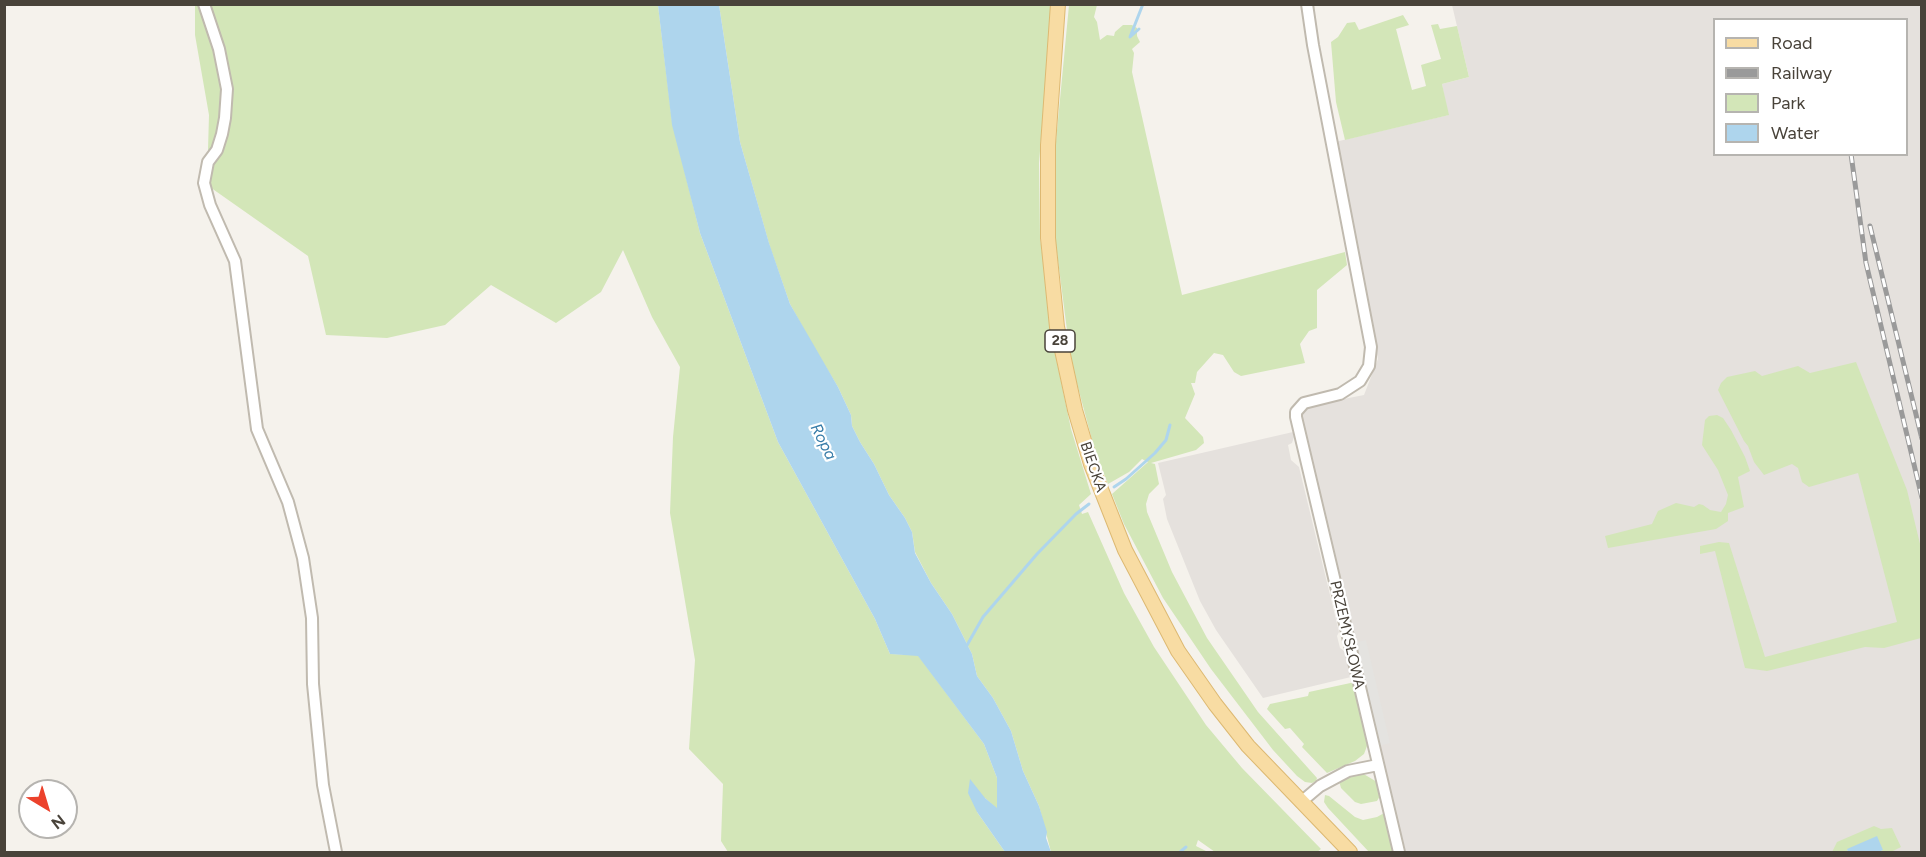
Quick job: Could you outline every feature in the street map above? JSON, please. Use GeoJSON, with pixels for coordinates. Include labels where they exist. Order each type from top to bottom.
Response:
{"type":"FeatureCollection","features":[{"type":"Feature","properties":{"kind":"main road","name":"BIECKA"},"geometry":{"type":"LineString","coordinates":[[1058,4],[1048,146],[1048,238],[1057,327],[1075,410],[1091,464],[1125,550],[1178,651],[1248,746],[1350,852]]}},
{"type":"Feature","properties":{"kind":"street"},"geometry":{"type":"LineString","coordinates":[[204,4],[219,49],[227,89],[222,135],[217,150],[208,162],[204,183],[210,205],[235,261],[257,429],[288,502],[303,558],[312,618],[313,684],[323,785],[336,852]]}},
{"type":"Feature","properties":{"kind":"street","name":"PRZEMYSŁOWA"},"geometry":{"type":"LineString","coordinates":[[1308,4],[1313,45],[1371,347],[1369,366],[1360,381],[1340,394],[1304,403],[1296,412],[1296,417],[1399,852]]}},
{"type":"Feature","properties":{"kind":"street"},"geometry":{"type":"LineString","coordinates":[[1301,802],[1320,786],[1348,771],[1378,765]]}},
{"type":"Feature","properties":{"kind":"shaded area"},"geometry":{"type":"Polygon","coordinates":[[[1452,5],[1921,5],[1921,852],[1406,852],[1379,752],[1299,416],[1308,406],[1364,395],[1378,359],[1335,142],[1448,115],[1442,84],[1469,77],[1452,5]]]}},
{"type":"Feature","properties":{"kind":"shaded area"},"geometry":{"type":"Polygon","coordinates":[[[1293,432],[1292,443],[1288,445],[1291,460],[1299,467],[1339,632],[1337,636],[1340,648],[1347,653],[1351,677],[1263,698],[1216,630],[1200,601],[1167,519],[1163,499],[1166,495],[1158,463],[1293,432]]]}},
{"type":"Feature","properties":{"kind":"shaded area"},"geometry":{"type":"Polygon","coordinates":[[[1366,640],[1390,743],[1374,747],[1349,644],[1366,640]]]}},
{"type":"Feature","properties":{"kind":"green space"},"geometry":{"type":"Polygon","coordinates":[[[195,5],[658,5],[672,121],[700,233],[778,442],[875,619],[890,654],[918,655],[984,744],[997,778],[997,809],[985,798],[977,812],[1005,852],[728,852],[721,841],[723,784],[689,749],[695,660],[670,513],[673,437],[680,367],[652,317],[623,250],[601,292],[556,323],[491,285],[445,325],[387,338],[326,335],[308,256],[207,185],[209,115],[195,35],[195,5]]]}},
{"type":"Feature","properties":{"kind":"green space"},"geometry":{"type":"Polygon","coordinates":[[[719,5],[1052,5],[1039,163],[1040,237],[1054,348],[1071,429],[1091,494],[1079,505],[1082,514],[1088,512],[1124,593],[1154,647],[1206,725],[1242,768],[1321,849],[1317,852],[1215,852],[1198,840],[1196,846],[1208,852],[1051,852],[1039,806],[1023,771],[1011,731],[993,698],[977,676],[972,654],[952,614],[931,583],[915,552],[912,532],[905,518],[889,495],[860,442],[838,387],[790,304],[770,247],[740,142],[719,5]]]}},
{"type":"Feature","properties":{"kind":"green space"},"geometry":{"type":"Polygon","coordinates":[[[1069,5],[1097,5],[1094,17],[1100,40],[1107,35],[1114,36],[1123,25],[1132,25],[1137,28],[1140,42],[1132,49],[1134,53],[1132,72],[1182,295],[1345,252],[1347,265],[1317,290],[1317,328],[1309,331],[1300,344],[1305,363],[1241,376],[1234,372],[1223,355],[1214,353],[1197,372],[1195,383],[1191,383],[1195,394],[1185,418],[1203,437],[1204,443],[1196,450],[1151,463],[1155,464],[1159,484],[1149,494],[1146,504],[1147,512],[1172,572],[1207,638],[1258,712],[1317,778],[1312,783],[1305,782],[1297,776],[1273,750],[1211,669],[1163,598],[1124,524],[1112,494],[1148,462],[1142,459],[1129,472],[1108,484],[1095,451],[1071,361],[1056,245],[1054,162],[1069,5]]]}},
{"type":"Feature","properties":{"kind":"green space"},"geometry":{"type":"Polygon","coordinates":[[[1403,15],[1409,25],[1396,29],[1412,90],[1426,86],[1421,65],[1441,59],[1431,25],[1438,24],[1440,29],[1457,26],[1469,77],[1442,84],[1449,115],[1345,140],[1336,102],[1331,42],[1338,37],[1347,23],[1355,22],[1359,30],[1403,15]]]}},
{"type":"Feature","properties":{"kind":"green space"},"geometry":{"type":"Polygon","coordinates":[[[1856,362],[1907,490],[1921,548],[1921,638],[1884,648],[1865,647],[1767,671],[1745,668],[1715,551],[1700,554],[1700,546],[1719,542],[1729,543],[1765,657],[1897,622],[1858,473],[1809,487],[1802,482],[1798,468],[1792,464],[1764,475],[1754,462],[1718,390],[1727,377],[1755,371],[1762,376],[1798,366],[1810,373],[1856,362]]]}},
{"type":"Feature","properties":{"kind":"green space"},"geometry":{"type":"Polygon","coordinates":[[[1717,415],[1723,418],[1731,430],[1750,471],[1738,477],[1744,507],[1728,513],[1728,521],[1716,529],[1608,548],[1605,536],[1652,524],[1658,511],[1676,503],[1694,507],[1699,504],[1710,510],[1721,512],[1728,495],[1718,470],[1702,445],[1705,420],[1709,416],[1717,415]]]}},
{"type":"Feature","properties":{"kind":"green space"},"geometry":{"type":"Polygon","coordinates":[[[1355,682],[1369,738],[1367,746],[1364,754],[1355,761],[1327,773],[1302,747],[1304,744],[1290,728],[1285,729],[1267,709],[1270,704],[1308,696],[1309,692],[1355,682]]]}},
{"type":"Feature","properties":{"kind":"green space"},"geometry":{"type":"Polygon","coordinates":[[[1362,773],[1377,782],[1381,789],[1377,801],[1361,804],[1355,802],[1341,788],[1339,781],[1353,774],[1362,773]]]}},
{"type":"Feature","properties":{"kind":"green space"},"geometry":{"type":"Polygon","coordinates":[[[1325,795],[1355,817],[1363,820],[1386,812],[1396,852],[1369,852],[1328,808],[1324,802],[1325,795]]]}},
{"type":"Feature","properties":{"kind":"green space"},"geometry":{"type":"Polygon","coordinates":[[[1874,826],[1881,829],[1892,828],[1901,847],[1891,852],[1847,849],[1848,852],[1832,852],[1837,842],[1874,826]]]}},
{"type":"Feature","properties":{"kind":"water","name":"Ropa"},"geometry":{"type":"Polygon","coordinates":[[[658,5],[719,5],[740,142],[769,243],[790,304],[838,387],[860,442],[889,495],[905,518],[912,532],[915,553],[931,583],[952,614],[972,654],[977,676],[993,698],[1011,731],[1023,771],[1039,806],[1051,852],[1005,852],[977,812],[968,793],[970,779],[985,798],[997,808],[997,778],[984,744],[918,656],[890,654],[875,619],[778,442],[700,233],[672,125],[658,5]]]}},
{"type":"Feature","properties":{"kind":"water"},"geometry":{"type":"Polygon","coordinates":[[[1877,836],[1883,850],[1848,852],[1847,849],[1877,836]]]}},
{"type":"Feature","properties":{"kind":"waterway"},"geometry":{"type":"LineString","coordinates":[[1139,29],[1130,37],[1143,4]]}},
{"type":"Feature","properties":{"kind":"waterway"},"geometry":{"type":"LineString","coordinates":[[1114,487],[1155,453],[1166,440],[1170,425]]}},
{"type":"Feature","properties":{"kind":"waterway"},"geometry":{"type":"LineString","coordinates":[[966,647],[983,617],[1037,554],[1076,514],[1089,504]]}},
{"type":"Feature","properties":{"kind":"waterway"},"geometry":{"type":"LineString","coordinates":[[1180,852],[1186,847]]}},
{"type":"Feature","properties":{"kind":"railway"},"geometry":{"type":"LineString","coordinates":[[1851,156],[1866,263],[1922,498]]}},
{"type":"Feature","properties":{"kind":"railway"},"geometry":{"type":"LineString","coordinates":[[1870,226],[1922,439]]}}]}
